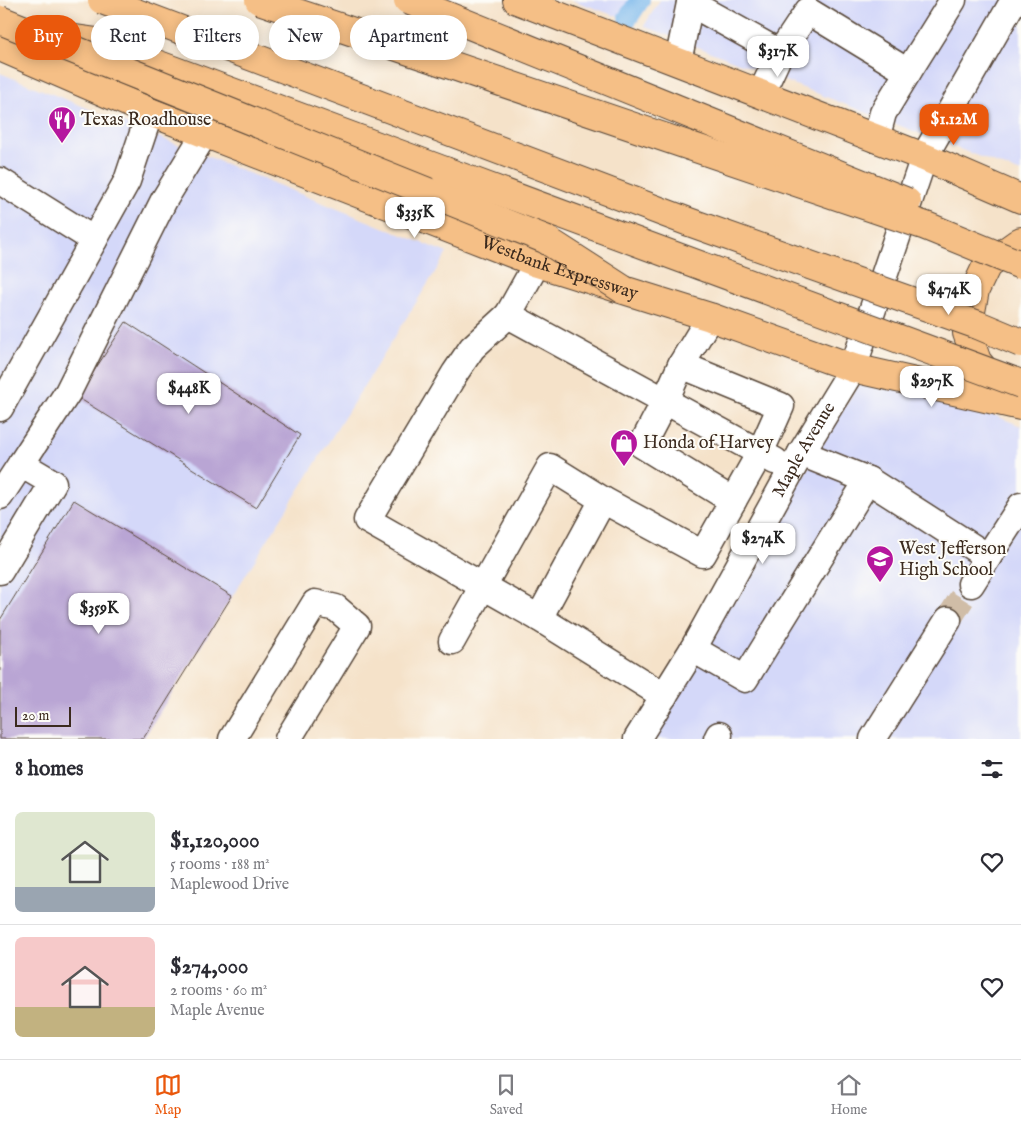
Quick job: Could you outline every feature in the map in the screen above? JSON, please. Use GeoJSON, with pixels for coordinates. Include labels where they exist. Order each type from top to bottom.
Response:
{"type":"FeatureCollection","features":[{"type":"Feature","properties":{"kind":"main road"},"geometry":{"type":"LineString","coordinates":[[102,0],[689,222],[978,325],[1021,343]]}},
{"type":"Feature","properties":{"kind":"main road"},"geometry":{"type":"LineString","coordinates":[[259,0],[926,226],[1021,265]]}},
{"type":"Feature","properties":{"kind":"main road"},"geometry":{"type":"LineString","coordinates":[[408,0],[1003,241],[1021,251]]}},
{"type":"Feature","properties":{"kind":"main road"},"geometry":{"type":"LineString","coordinates":[[517,0],[552,6],[678,62],[924,157],[1021,199]]}},
{"type":"Feature","properties":{"kind":"main road"},"geometry":{"type":"LineString","coordinates":[[0,20],[545,239],[624,290]]}},
{"type":"Feature","properties":{"kind":"main road"},"geometry":{"type":"LineString","coordinates":[[0,29],[97,42],[445,171],[1018,398]]}},
{"type":"Feature","properties":{"kind":"main road","name":"Westbank Expressway"},"geometry":{"type":"LineString","coordinates":[[0,48],[150,112],[432,224],[537,263],[710,317],[853,368],[1018,398]]}},
{"type":"Feature","properties":{"kind":"main road"},"geometry":{"type":"LineString","coordinates":[[1018,398],[977,361],[967,333],[976,290],[987,265],[1021,241]]}},
{"type":"Feature","properties":{"kind":"street"},"geometry":{"type":"LineString","coordinates":[[876,139],[883,113],[953,0]]}},
{"type":"Feature","properties":{"kind":"street","name":"Maple Avenue"},"geometry":{"type":"LineString","coordinates":[[646,736],[664,696],[693,649],[796,461],[853,368],[924,157],[1014,0]]}},
{"type":"Feature","properties":{"kind":"street"},"geometry":{"type":"LineString","coordinates":[[678,62],[691,2],[780,52]]}},
{"type":"Feature","properties":{"kind":"street"},"geometry":{"type":"LineString","coordinates":[[761,94],[780,52],[809,5],[908,72]]}},
{"type":"Feature","properties":{"kind":"street"},"geometry":{"type":"LineString","coordinates":[[0,408],[127,181],[150,112]]}},
{"type":"Feature","properties":{"kind":"street"},"geometry":{"type":"LineString","coordinates":[[0,496],[68,392],[164,200],[205,133]]}},
{"type":"Feature","properties":{"kind":"street"},"geometry":{"type":"LineString","coordinates":[[0,181],[94,240]]}},
{"type":"Feature","properties":{"kind":"street"},"geometry":{"type":"LineString","coordinates":[[537,263],[508,315],[472,348],[455,373],[367,520],[539,618],[664,696]]}},
{"type":"Feature","properties":{"kind":"street"},"geometry":{"type":"LineString","coordinates":[[508,315],[760,452],[868,480],[988,557]]}},
{"type":"Feature","properties":{"kind":"street"},"geometry":{"type":"LineString","coordinates":[[710,317],[681,365],[642,445],[733,501]]}},
{"type":"Feature","properties":{"kind":"street"},"geometry":{"type":"LineString","coordinates":[[452,641],[550,467],[604,500],[703,554],[760,452],[781,406],[681,365]]}},
{"type":"Feature","properties":{"kind":"street"},"geometry":{"type":"LineString","coordinates":[[0,571],[52,483],[21,464]]}},
{"type":"Feature","properties":{"kind":"street"},"geometry":{"type":"LineString","coordinates":[[693,649],[745,679],[868,480]]}},
{"type":"Feature","properties":{"kind":"street"},"geometry":{"type":"LineString","coordinates":[[539,618],[604,500]]}},
{"type":"Feature","properties":{"kind":"street"},"geometry":{"type":"LineString","coordinates":[[971,584],[1021,506]]}},
{"type":"Feature","properties":{"kind":"street"},"geometry":{"type":"LineString","coordinates":[[232,739],[315,604],[336,608],[357,626],[288,739]]}},
{"type":"Feature","properties":{"kind":"street"},"geometry":{"type":"LineString","coordinates":[[873,739],[948,620]]}},
{"type":"Feature","properties":{"kind":"shaded area"},"geometry":{"type":"Polygon","coordinates":[[[572,0],[637,0],[624,19],[572,0]]]}},
{"type":"Feature","properties":{"kind":"shaded area"},"geometry":{"type":"Polygon","coordinates":[[[660,0],[1021,0],[1021,173],[644,26],[660,0]]]}},
{"type":"Feature","properties":{"kind":"shaded area"},"geometry":{"type":"Polygon","coordinates":[[[0,73],[447,253],[143,739],[0,739],[0,73]]]}},
{"type":"Feature","properties":{"kind":"shaded area","name":"West Jefferson High School"},"geometry":{"type":"Polygon","coordinates":[[[870,365],[1021,426],[1021,739],[645,739],[870,365]]]}},
{"type":"Feature","properties":{"kind":"building"},"geometry":{"type":"Polygon","coordinates":[[[126,322],[300,435],[256,508],[77,397],[126,322]]]}},
{"type":"Feature","properties":{"kind":"building"},"geometry":{"type":"Polygon","coordinates":[[[74,500],[232,596],[143,739],[0,739],[0,620],[74,500]]]}},
{"type":"Feature","properties":{"kind":"waterway"},"geometry":{"type":"LineString","coordinates":[[628,18],[640,0]]}},
{"type":"Feature","properties":{"kind":"tunnel"},"geometry":{"type":"LineString","coordinates":[[948,620],[971,584]]}},
{"type":"Feature","properties":{"kind":"place","name":"Texas Roadhouse"},"geometry":{"type":"Point","coordinates":[62,144]}},
{"type":"Feature","properties":{"kind":"place","name":"Honda of Harvey"},"geometry":{"type":"Point","coordinates":[624,467]}},
{"type":"Feature","properties":{"kind":"place","name":"West Jefferson High School"},"geometry":{"type":"Point","coordinates":[880,583]}}]}
